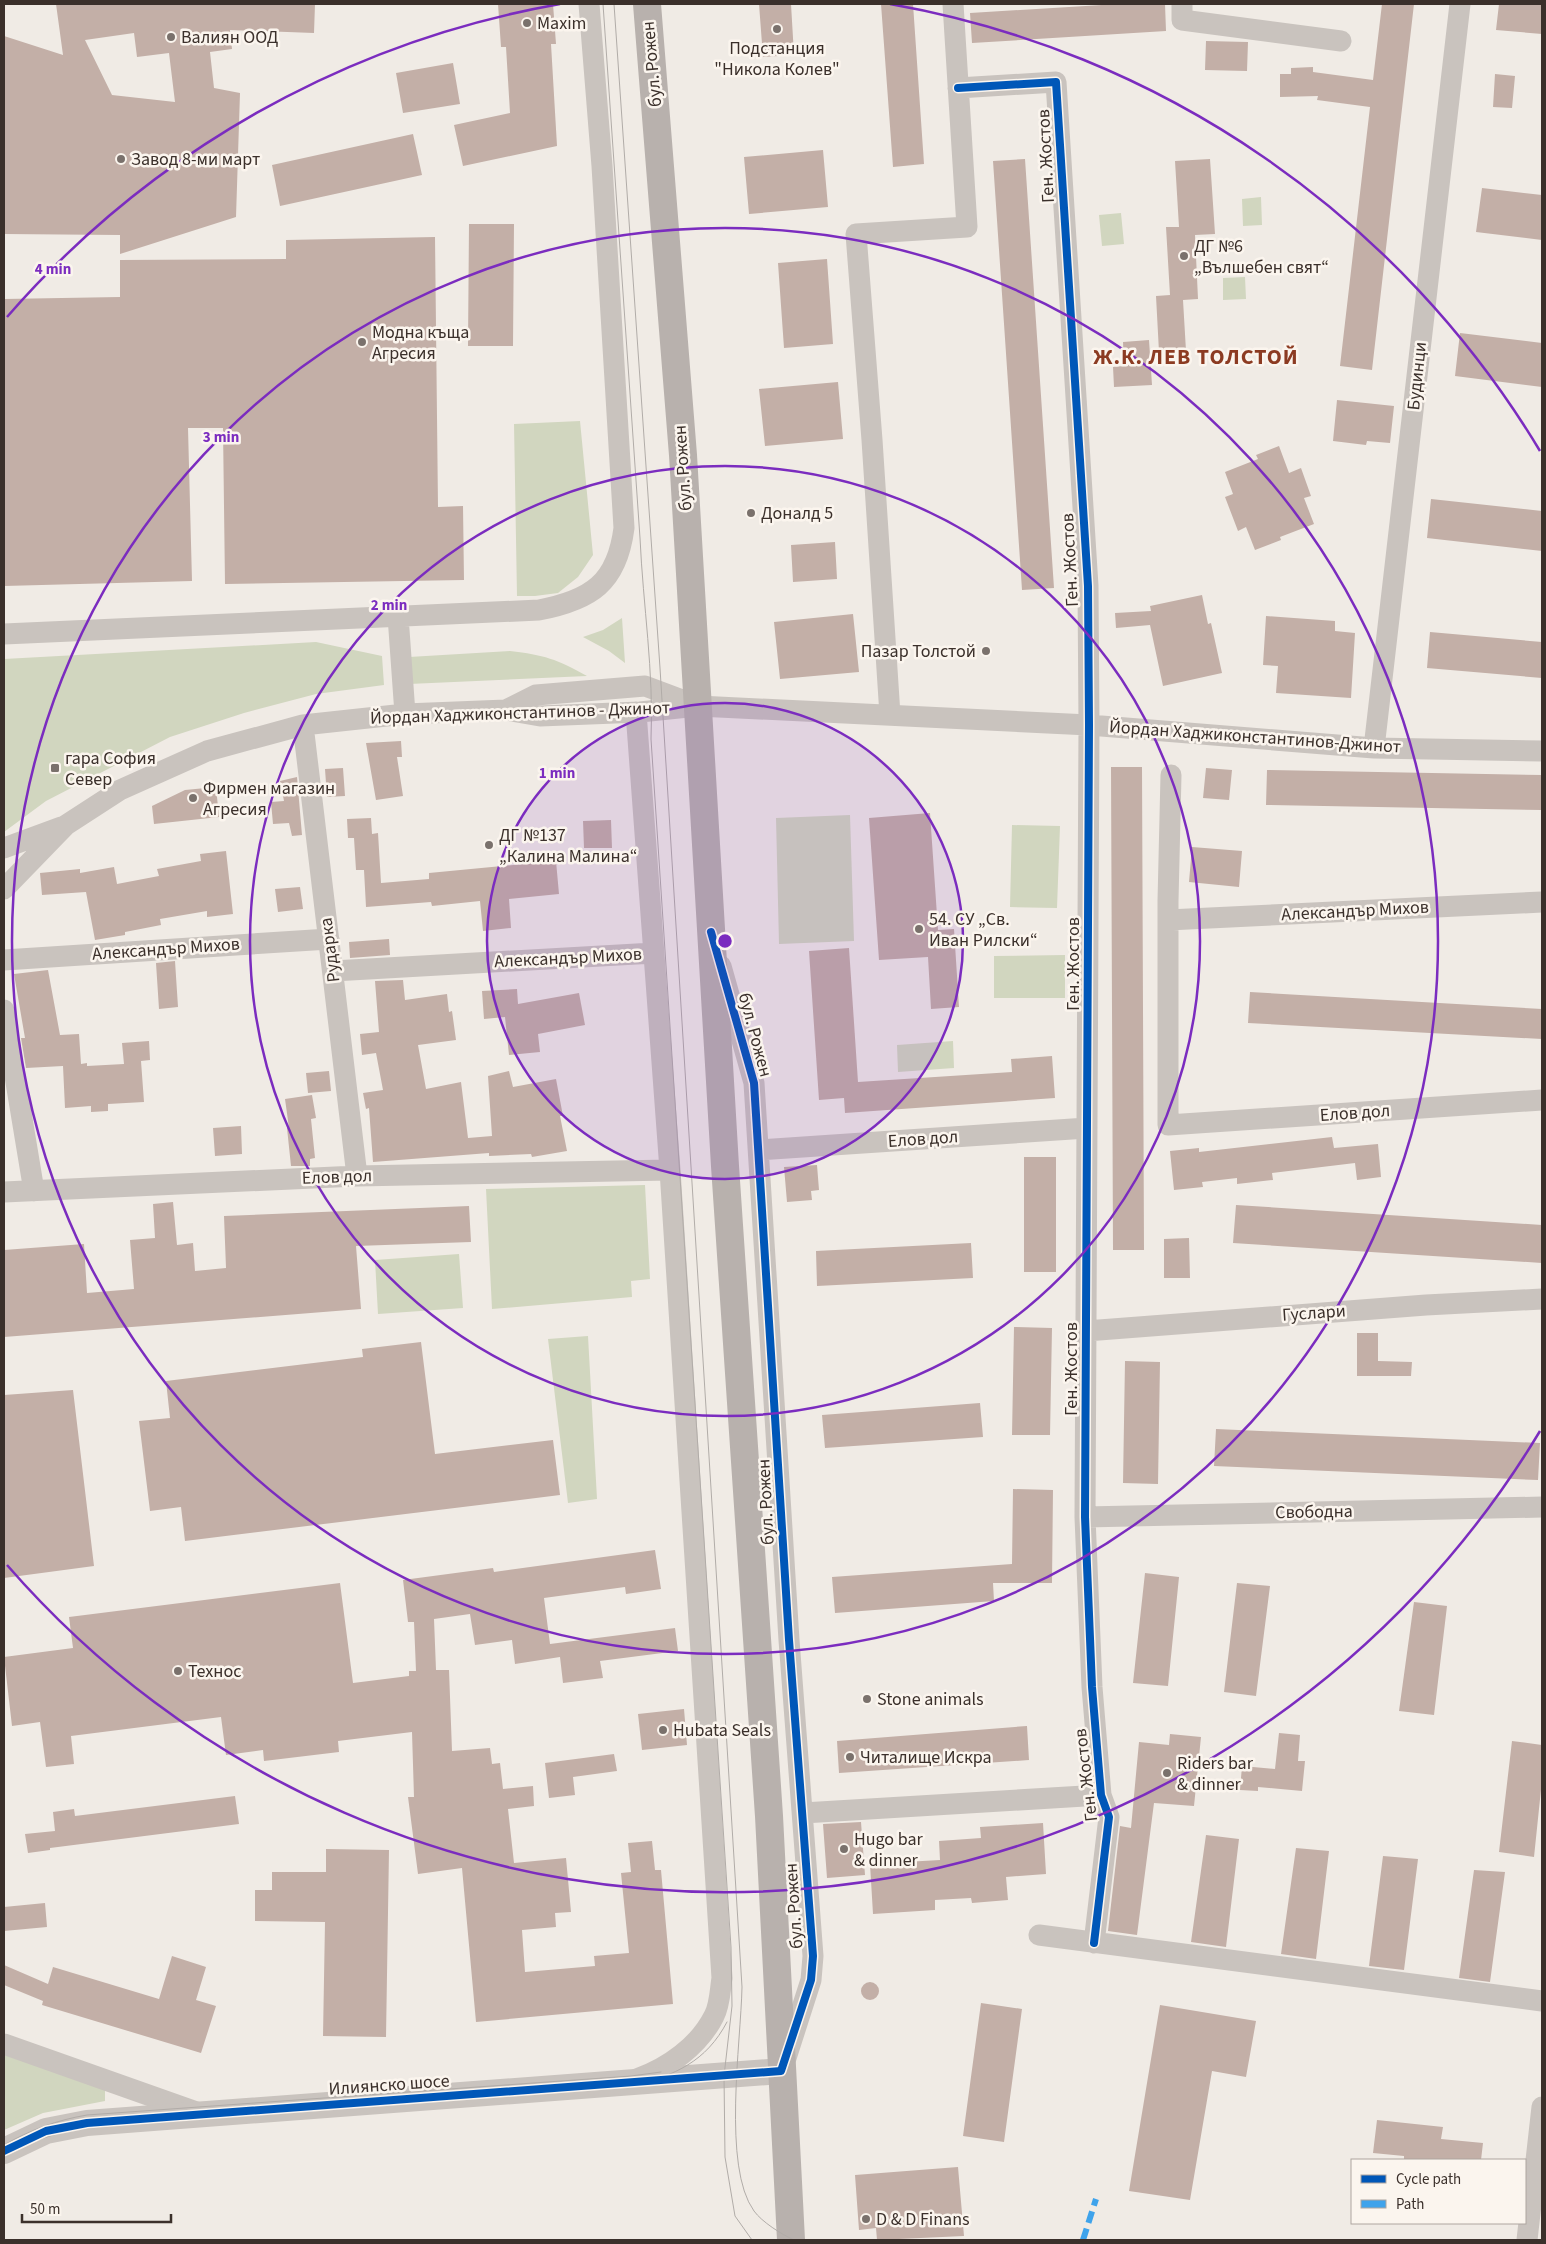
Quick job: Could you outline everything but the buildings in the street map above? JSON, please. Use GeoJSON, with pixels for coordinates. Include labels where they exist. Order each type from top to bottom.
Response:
{"type":"FeatureCollection","features":[{"type":"Feature","properties":{"kind":"main road","name":"бул. Рожен"},"geometry":{"type":"LineString","coordinates":[[647,4],[683,455],[725,1176],[769,1816],[791,2240]]}},
{"type":"Feature","properties":{"kind":"street"},"geometry":{"type":"LineString","coordinates":[[4,634],[539,610],[563,605],[601,584],[612,571],[621,550],[624,528],[589,4]]}},
{"type":"Feature","properties":{"kind":"street"},"geometry":{"type":"LineString","coordinates":[[890,714],[856,234],[967,227],[953,4]]}},
{"type":"Feature","properties":{"kind":"street","name":"Будинци"},"geometry":{"type":"LineString","coordinates":[[1374,748],[1390,623],[1460,4]]}},
{"type":"Feature","properties":{"kind":"street"},"geometry":{"type":"LineString","coordinates":[[1182,12],[1341,41]]}},
{"type":"Feature","properties":{"kind":"street","name":"Ген. Жостов"},"geometry":{"type":"LineString","coordinates":[[958,88],[1056,82],[1088,586],[1085,1517],[1092,1687],[1101,1796],[1109,1817],[1094,1943]]}},
{"type":"Feature","properties":{"kind":"street"},"geometry":{"type":"LineString","coordinates":[[398,616],[406,714]]}},
{"type":"Feature","properties":{"kind":"street"},"geometry":{"type":"LineString","coordinates":[[506,710],[536,695],[645,686],[698,706]]}},
{"type":"Feature","properties":{"kind":"street","name":"Йордан Хаджиконстантинов - Джинот"},"geometry":{"type":"LineString","coordinates":[[4,889],[66,825],[120,790],[206,751],[303,725],[406,714],[506,710],[540,716],[636,712],[698,706]]}},
{"type":"Feature","properties":{"kind":"street","name":"Йордан Хаджиконстантинов-Джинот"},"geometry":{"type":"LineString","coordinates":[[698,706],[1089,725],[1374,748],[1542,751]]}},
{"type":"Feature","properties":{"kind":"street"},"geometry":{"type":"LineString","coordinates":[[617,2083],[652,2074],[672,2062],[694,2044],[715,2016],[722,1978],[670,1170],[636,712]]}},
{"type":"Feature","properties":{"kind":"street","name":"Рударка"},"geometry":{"type":"LineString","coordinates":[[303,725],[357,1176]]}},
{"type":"Feature","properties":{"kind":"street"},"geometry":{"type":"LineString","coordinates":[[1168,920],[1171,775]]}},
{"type":"Feature","properties":{"kind":"street","name":"Йордан Хаджиконстантинов - Джинот"},"geometry":{"type":"LineString","coordinates":[[4,848],[66,825]]}},
{"type":"Feature","properties":{"kind":"street","name":"Йордан Хаджиконстантинов - Джинот"},"geometry":{"type":"LineString","coordinates":[[4,856],[24,840]]}},
{"type":"Feature","properties":{"kind":"street","name":"Александър Михов"},"geometry":{"type":"LineString","coordinates":[[1168,920],[1542,902]]}},
{"type":"Feature","properties":{"kind":"street","name":"Елов дол"},"geometry":{"type":"LineString","coordinates":[[1168,920],[1168,1125],[1542,1100]]}},
{"type":"Feature","properties":{"kind":"street","name":"бул. Рожен"},"geometry":{"type":"LineString","coordinates":[[711,932],[754,1083],[789,1640],[813,1956],[811,1980],[781,2072]]}},
{"type":"Feature","properties":{"kind":"street","name":"Александър Михов"},"geometry":{"type":"LineString","coordinates":[[4,960],[329,939]]}},
{"type":"Feature","properties":{"kind":"street","name":"Александър Михов"},"geometry":{"type":"LineString","coordinates":[[333,971],[654,953]]}},
{"type":"Feature","properties":{"kind":"street"},"geometry":{"type":"LineString","coordinates":[[4,1010],[34,1191]]}},
{"type":"Feature","properties":{"kind":"street","name":"Елов дол"},"geometry":{"type":"LineString","coordinates":[[759,1150],[1087,1128]]}},
{"type":"Feature","properties":{"kind":"street","name":"Елов дол"},"geometry":{"type":"LineString","coordinates":[[4,1192],[357,1176],[670,1170]]}},
{"type":"Feature","properties":{"kind":"street","name":"Гуслари"},"geometry":{"type":"LineString","coordinates":[[1086,1330],[1426,1305],[1542,1299]]}},
{"type":"Feature","properties":{"kind":"street","name":"Свободна"},"geometry":{"type":"LineString","coordinates":[[1085,1517],[1542,1507]]}},
{"type":"Feature","properties":{"kind":"street"},"geometry":{"type":"LineString","coordinates":[[803,1813],[1101,1796]]}},
{"type":"Feature","properties":{"kind":"street"},"geometry":{"type":"LineString","coordinates":[[1040,1935],[1542,2001]]}},
{"type":"Feature","properties":{"kind":"street"},"geometry":{"type":"LineString","coordinates":[[4,2044],[204,2114]]}},
{"type":"Feature","properties":{"kind":"street","name":"Илиянско шосе"},"geometry":{"type":"LineString","coordinates":[[4,2151],[46,2131],[67,2126],[204,2114],[781,2072]]}},
{"type":"Feature","properties":{"kind":"street"},"geometry":{"type":"LineString","coordinates":[[1526,2240],[1542,2107]]}},
{"type":"Feature","properties":{"kind":"green space"},"geometry":{"type":"Polygon","coordinates":[[[1261,197],[1262,225],[1243,226],[1242,199],[1261,197]]]}},
{"type":"Feature","properties":{"kind":"green space"},"geometry":{"type":"Polygon","coordinates":[[[1121,213],[1124,244],[1102,246],[1099,215],[1121,213]]]}},
{"type":"Feature","properties":{"kind":"green space"},"geometry":{"type":"Polygon","coordinates":[[[1245,277],[1246,299],[1223,300],[1223,278],[1245,277]]]}},
{"type":"Feature","properties":{"kind":"green space"},"geometry":{"type":"Polygon","coordinates":[[[580,421],[593,555],[578,577],[558,593],[517,596],[514,424],[580,421]]]}},
{"type":"Feature","properties":{"kind":"green space"},"geometry":{"type":"Polygon","coordinates":[[[622,618],[625,663],[609,651],[583,637],[603,630],[622,618]]]}},
{"type":"Feature","properties":{"kind":"green space"},"geometry":{"type":"Polygon","coordinates":[[[316,642],[382,656],[384,685],[316,694],[244,713],[170,737],[46,801],[4,832],[4,659],[316,642]]]}},
{"type":"Feature","properties":{"kind":"green space"},"geometry":{"type":"Polygon","coordinates":[[[510,651],[550,659],[567,665],[587,676],[409,684],[409,657],[510,651]]]}},
{"type":"Feature","properties":{"kind":"green space"},"geometry":{"type":"Polygon","coordinates":[[[850,815],[854,941],[779,944],[776,818],[850,815]]]}},
{"type":"Feature","properties":{"kind":"green space"},"geometry":{"type":"Polygon","coordinates":[[[1012,825],[1060,826],[1057,908],[1010,907],[1012,825]]]}},
{"type":"Feature","properties":{"kind":"green space"},"geometry":{"type":"Polygon","coordinates":[[[1065,955],[1065,998],[994,998],[994,956],[1065,955]]]}},
{"type":"Feature","properties":{"kind":"green space"},"geometry":{"type":"Polygon","coordinates":[[[953,1041],[954,1068],[898,1072],[897,1045],[953,1041]]]}},
{"type":"Feature","properties":{"kind":"green space"},"geometry":{"type":"Polygon","coordinates":[[[645,1185],[650,1279],[631,1281],[632,1297],[492,1309],[486,1189],[645,1185]]]}},
{"type":"Feature","properties":{"kind":"green space"},"geometry":{"type":"Polygon","coordinates":[[[459,1254],[463,1308],[378,1314],[375,1260],[459,1254]]]}},
{"type":"Feature","properties":{"kind":"green space"},"geometry":{"type":"Polygon","coordinates":[[[588,1336],[597,1499],[568,1503],[548,1339],[588,1336]]]}},
{"type":"Feature","properties":{"kind":"green space"},"geometry":{"type":"Polygon","coordinates":[[[4,2054],[105,2090],[105,2101],[43,2113],[4,2130],[4,2054]]]}},
{"type":"Feature","properties":{"kind":"tram line"},"geometry":{"type":"LineString","coordinates":[[603,4],[641,563],[650,664],[651,739],[731,1947],[732,2006],[724,2076],[725,2157],[735,2216],[752,2240]]}},
{"type":"Feature","properties":{"kind":"tram line"},"geometry":{"type":"LineString","coordinates":[[614,4],[660,668],[742,1987],[736,2103],[738,2165],[744,2191],[754,2211],[772,2227],[794,2240]]}},
{"type":"Feature","properties":{"kind":"tram line"},"geometry":{"type":"LineString","coordinates":[[4,2157],[24,2146],[45,2138],[89,2128],[633,2086],[662,2077],[688,2065],[699,2057],[719,2036],[727,2022]]}},
{"type":"Feature","properties":{"kind":"tram line"},"geometry":{"type":"LineString","coordinates":[[4,2145],[44,2126],[87,2115],[631,2076],[661,2072]]}},
{"type":"Feature","properties":{"kind":"marked path"},"geometry":{"type":"LineString","coordinates":[[1083,2240],[1096,2199]]}},
{"type":"Feature","properties":{"kind":"cycle path"},"geometry":{"type":"LineString","coordinates":[[958,88],[1056,82],[1088,586],[1085,1517],[1092,1687],[1101,1795],[1109,1817],[1094,1943]]}},
{"type":"Feature","properties":{"kind":"cycle path"},"geometry":{"type":"LineString","coordinates":[[4,2151],[46,2131],[87,2123],[781,2071],[811,1980],[813,1956],[789,1640],[754,1083],[711,932]]}},
{"type":"Feature","properties":{"kind":"place","name":"Maxim"},"geometry":{"type":"Point","coordinates":[527,23]}},
{"type":"Feature","properties":{"kind":"place","name":"Подстанция \"Никола Колев\""},"geometry":{"type":"Point","coordinates":[777,29]}},
{"type":"Feature","properties":{"kind":"place","name":"Валиян ООД"},"geometry":{"type":"Point","coordinates":[171,37]}},
{"type":"Feature","properties":{"kind":"place","name":"Завод 8-ми март"},"geometry":{"type":"Point","coordinates":[121,159]}},
{"type":"Feature","properties":{"kind":"place","name":"ДГ №6 „Вълшебен свят“"},"geometry":{"type":"Point","coordinates":[1184,256]}},
{"type":"Feature","properties":{"kind":"place","name":"Модна къща Агресия"},"geometry":{"type":"Point","coordinates":[362,342]}},
{"type":"Feature","properties":{"kind":"place","name":"Доналд 5"},"geometry":{"type":"Point","coordinates":[751,513]}},
{"type":"Feature","properties":{"kind":"place","name":"Пазар Толстой"},"geometry":{"type":"Point","coordinates":[986,651]}},
{"type":"Feature","properties":{"kind":"place","name":"гара София Север"},"geometry":{"type":"Point","coordinates":[55,768]}},
{"type":"Feature","properties":{"kind":"place","name":"Фирмен магазин Агресия"},"geometry":{"type":"Point","coordinates":[193,798]}},
{"type":"Feature","properties":{"kind":"place","name":"ДГ №137 „Калина Малина“"},"geometry":{"type":"Point","coordinates":[489,845]}},
{"type":"Feature","properties":{"kind":"place","name":"54. СУ „Св. Иван Рилски“"},"geometry":{"type":"Point","coordinates":[919,929]}},
{"type":"Feature","properties":{"kind":"place","name":"Технос"},"geometry":{"type":"Point","coordinates":[178,1671]}},
{"type":"Feature","properties":{"kind":"place","name":"Stone animals"},"geometry":{"type":"Point","coordinates":[867,1699]}},
{"type":"Feature","properties":{"kind":"place","name":"Hubata Seals"},"geometry":{"type":"Point","coordinates":[663,1730]}},
{"type":"Feature","properties":{"kind":"place","name":"Читалище Искра"},"geometry":{"type":"Point","coordinates":[850,1757]}},
{"type":"Feature","properties":{"kind":"place","name":"Riders bar & dinner"},"geometry":{"type":"Point","coordinates":[1167,1773]}},
{"type":"Feature","properties":{"kind":"place","name":"Hugo bar & dinner"},"geometry":{"type":"Point","coordinates":[844,1849]}},
{"type":"Feature","properties":{"kind":"place","name":"D & D Finans"},"geometry":{"type":"Point","coordinates":[866,2219]}},
{"type":"Feature","properties":{"kind":"district","name":"Ж.К. ЛЕВ ТОЛСТОЙ"},"geometry":{"type":"Point","coordinates":[1196,357]}}]}
